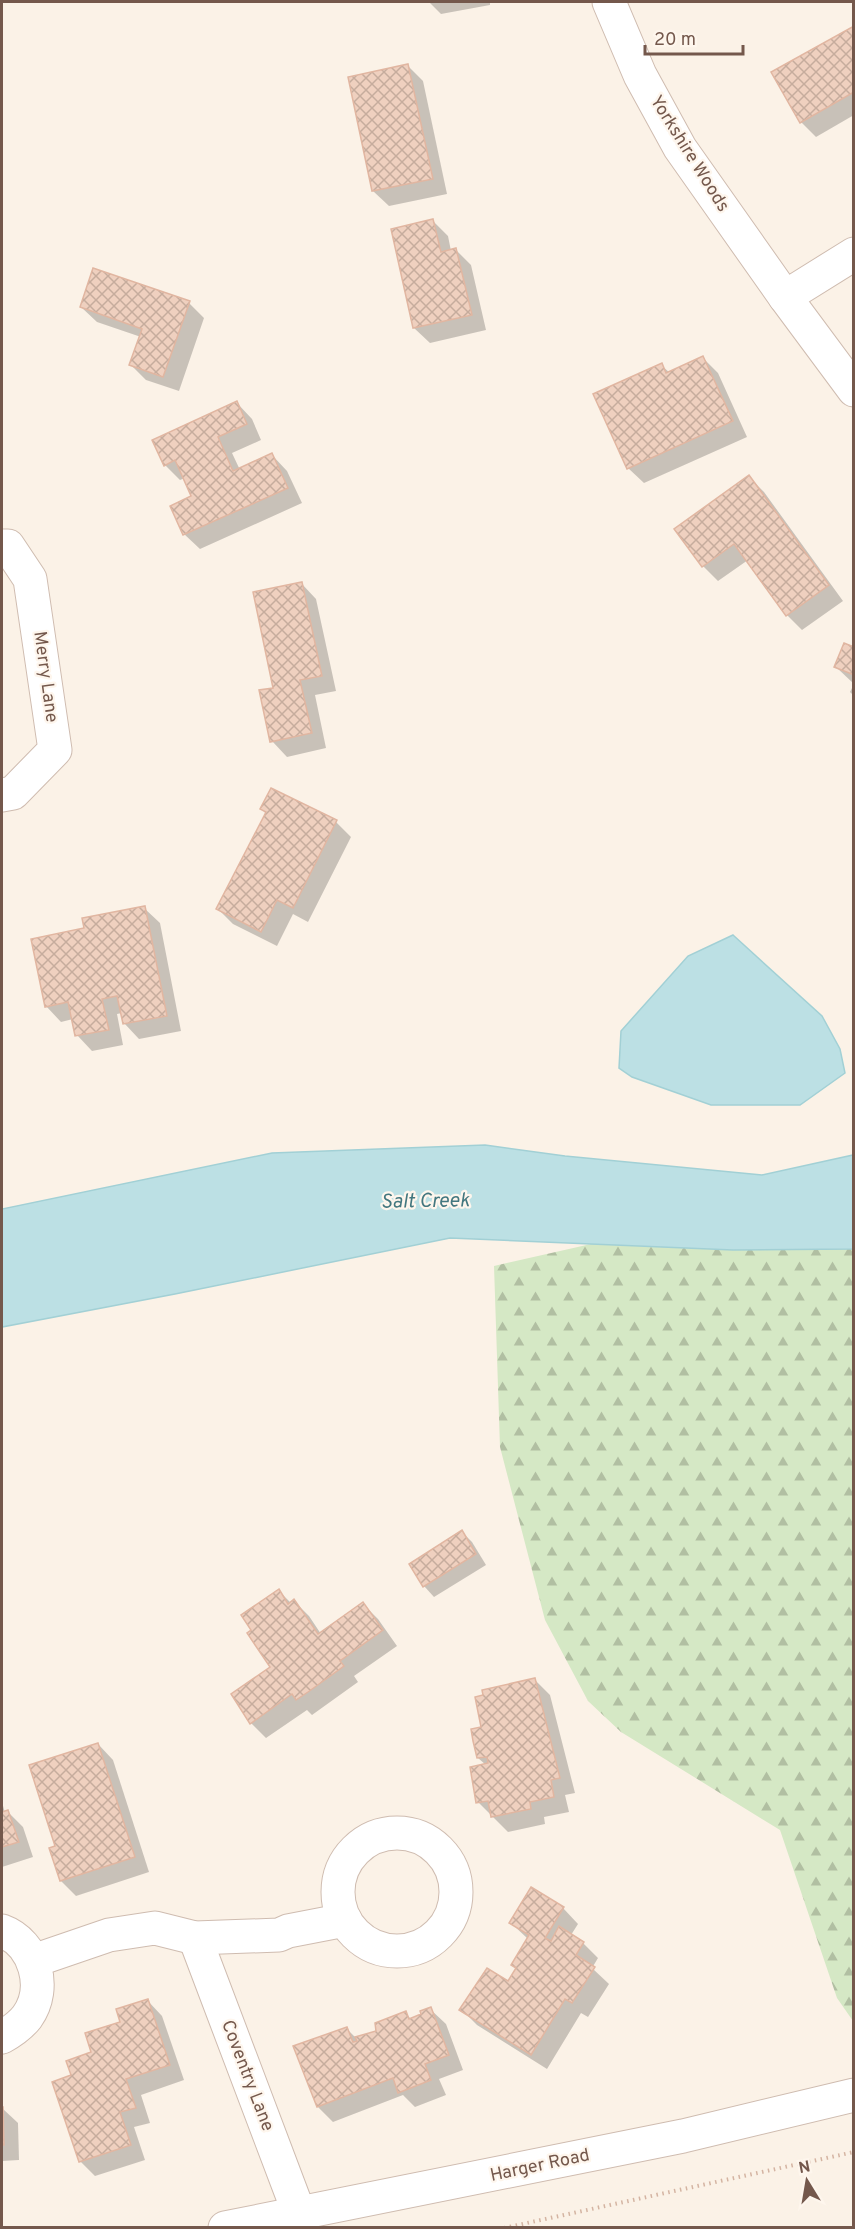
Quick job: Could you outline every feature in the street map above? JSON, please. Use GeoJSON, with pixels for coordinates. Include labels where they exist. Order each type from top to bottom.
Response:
{"type":"FeatureCollection","features":[{"type":"Feature","properties":{"kind":"street","name":"Yorkshire Woods"},"geometry":{"type":"LineString","coordinates":[[609,2],[640,75],[680,148],[854,390]]}},
{"type":"Feature","properties":{"kind":"street"},"geometry":{"type":"LineString","coordinates":[[785,297],[854,254]]}},
{"type":"Feature","properties":{"kind":"street","name":"Merry Lane"},"geometry":{"type":"LineString","coordinates":[[2,546],[8,546],[30,579],[55,750],[13,793],[2,795]]}},
{"type":"Feature","properties":{"kind":"street"},"geometry":{"type":"LineString","coordinates":[[33,1961],[109,1935],[155,1928],[195,1938],[279,1935],[288,1931],[345,1920]]}},
{"type":"Feature","properties":{"kind":"street"},"geometry":{"type":"LineString","coordinates":[[2,1931],[23,1945],[33,1961],[38,1980],[36,1999],[28,2016],[14,2030],[2,2037]]}},
{"type":"Feature","properties":{"kind":"street","name":"Coventry Lane"},"geometry":{"type":"LineString","coordinates":[[195,1938],[299,2213]]}},
{"type":"Feature","properties":{"kind":"street","name":"Harger Road"},"geometry":{"type":"LineString","coordinates":[[225,2228],[683,2136],[854,2095]]}},
{"type":"Feature","properties":{"kind":"path"},"geometry":{"type":"LineString","coordinates":[[504,2228],[854,2152]]}},
{"type":"Feature","properties":{"kind":"green space"},"geometry":{"type":"Polygon","coordinates":[[[591,1244],[733,1250],[853,1249],[853,2021],[837,1998],[780,1830],[621,1732],[588,1701],[545,1620],[500,1447],[494,1266],[591,1244]]]}},
{"type":"Feature","properties":{"kind":"water"},"geometry":{"type":"Polygon","coordinates":[[[733,935],[822,1016],[840,1049],[845,1073],[800,1105],[711,1105],[632,1077],[619,1068],[621,1031],[688,956],[733,935]]]}},
{"type":"Feature","properties":{"kind":"water","name":"Salt Creek"},"geometry":{"type":"Polygon","coordinates":[[[485,1145],[565,1156],[762,1175],[853,1155],[853,1249],[733,1250],[450,1238],[2,1327],[2,1209],[272,1153],[485,1145]]]}},
{"type":"Feature","properties":{"kind":"building"},"geometry":{"type":"Polygon","coordinates":[[[854,26],[854,92],[800,123],[771,72],[854,26]]]}},
{"type":"Feature","properties":{"kind":"building"},"geometry":{"type":"Polygon","coordinates":[[[408,64],[433,179],[372,191],[348,77],[408,64]]]}},
{"type":"Feature","properties":{"kind":"building"},"geometry":{"type":"Polygon","coordinates":[[[433,219],[441,252],[456,248],[472,315],[413,328],[391,229],[433,219]]]}},
{"type":"Feature","properties":{"kind":"building"},"geometry":{"type":"Polygon","coordinates":[[[93,268],[190,301],[163,377],[129,365],[142,329],[80,307],[93,268]]]}},
{"type":"Feature","properties":{"kind":"building"},"geometry":{"type":"Polygon","coordinates":[[[703,356],[733,421],[627,469],[593,394],[662,363],[666,373],[703,356]]]}},
{"type":"Feature","properties":{"kind":"building"},"geometry":{"type":"Polygon","coordinates":[[[237,401],[247,424],[218,437],[233,471],[272,453],[288,488],[183,535],[170,506],[191,496],[175,460],[164,466],[152,440],[237,401]]]}},
{"type":"Feature","properties":{"kind":"building"},"geometry":{"type":"Polygon","coordinates":[[[749,475],[829,585],[786,616],[734,544],[702,567],[674,529],[749,475]]]}},
{"type":"Feature","properties":{"kind":"building"},"geometry":{"type":"Polygon","coordinates":[[[302,582],[322,676],[300,680],[312,733],[270,742],[259,690],[273,688],[253,592],[302,582]]]}},
{"type":"Feature","properties":{"kind":"building"},"geometry":{"type":"Polygon","coordinates":[[[844,643],[854,647],[854,675],[834,667],[844,643]]]}},
{"type":"Feature","properties":{"kind":"building"},"geometry":{"type":"Polygon","coordinates":[[[271,788],[337,820],[293,908],[277,900],[261,932],[216,909],[266,812],[260,809],[271,788]]]}},
{"type":"Feature","properties":{"kind":"building"},"geometry":{"type":"Polygon","coordinates":[[[145,906],[167,1016],[123,1024],[117,996],[102,999],[109,1030],[75,1036],[68,1002],[45,1007],[31,939],[84,928],[82,918],[145,906]]]}},
{"type":"Feature","properties":{"kind":"building"},"geometry":{"type":"Polygon","coordinates":[[[462,1530],[476,1554],[423,1587],[409,1564],[462,1530]]]}},
{"type":"Feature","properties":{"kind":"building"},"geometry":{"type":"Polygon","coordinates":[[[279,1589],[288,1604],[294,1599],[318,1634],[363,1602],[383,1630],[340,1661],[344,1666],[308,1692],[296,1700],[292,1694],[250,1724],[231,1694],[270,1667],[247,1633],[251,1630],[241,1615],[279,1589]]]}},
{"type":"Feature","properties":{"kind":"building"},"geometry":{"type":"Polygon","coordinates":[[[535,1678],[560,1778],[551,1780],[554,1797],[530,1802],[531,1809],[491,1817],[488,1801],[476,1803],[470,1767],[488,1763],[487,1757],[477,1758],[473,1741],[471,1729],[481,1727],[475,1697],[483,1695],[482,1690],[535,1678]]]}},
{"type":"Feature","properties":{"kind":"building"},"geometry":{"type":"Polygon","coordinates":[[[98,1743],[135,1857],[60,1881],[49,1848],[55,1846],[29,1765],[98,1743]]]}},
{"type":"Feature","properties":{"kind":"building"},"geometry":{"type":"Polygon","coordinates":[[[8,1810],[19,1842],[2,1847],[2,1812],[8,1810]]]}},
{"type":"Feature","properties":{"kind":"building"},"geometry":{"type":"Polygon","coordinates":[[[531,1887],[564,1907],[545,1938],[551,1941],[559,1926],[584,1942],[576,1955],[595,1967],[572,2003],[565,1999],[531,2055],[459,2010],[487,1968],[508,1981],[516,1968],[511,1965],[529,1935],[509,1923],[531,1887]]]}},
{"type":"Feature","properties":{"kind":"building"},"geometry":{"type":"Polygon","coordinates":[[[148,1999],[170,2065],[126,2079],[136,2108],[120,2112],[131,2145],[79,2162],[52,2082],[71,2075],[66,2061],[91,2052],[85,2033],[120,2022],[116,2009],[148,1999]]]}},
{"type":"Feature","properties":{"kind":"building"},"geometry":{"type":"Polygon","coordinates":[[[431,2007],[449,2055],[425,2064],[431,2080],[398,2093],[393,2078],[317,2107],[293,2046],[347,2027],[353,2042],[357,2041],[355,2037],[376,2031],[375,2023],[406,2011],[409,2019],[431,2007]]]}},
{"type":"Feature","properties":{"kind":"building"},"geometry":{"type":"Polygon","coordinates":[[[3,2107],[4,2145],[2,2145],[3,2107]]]}}]}
